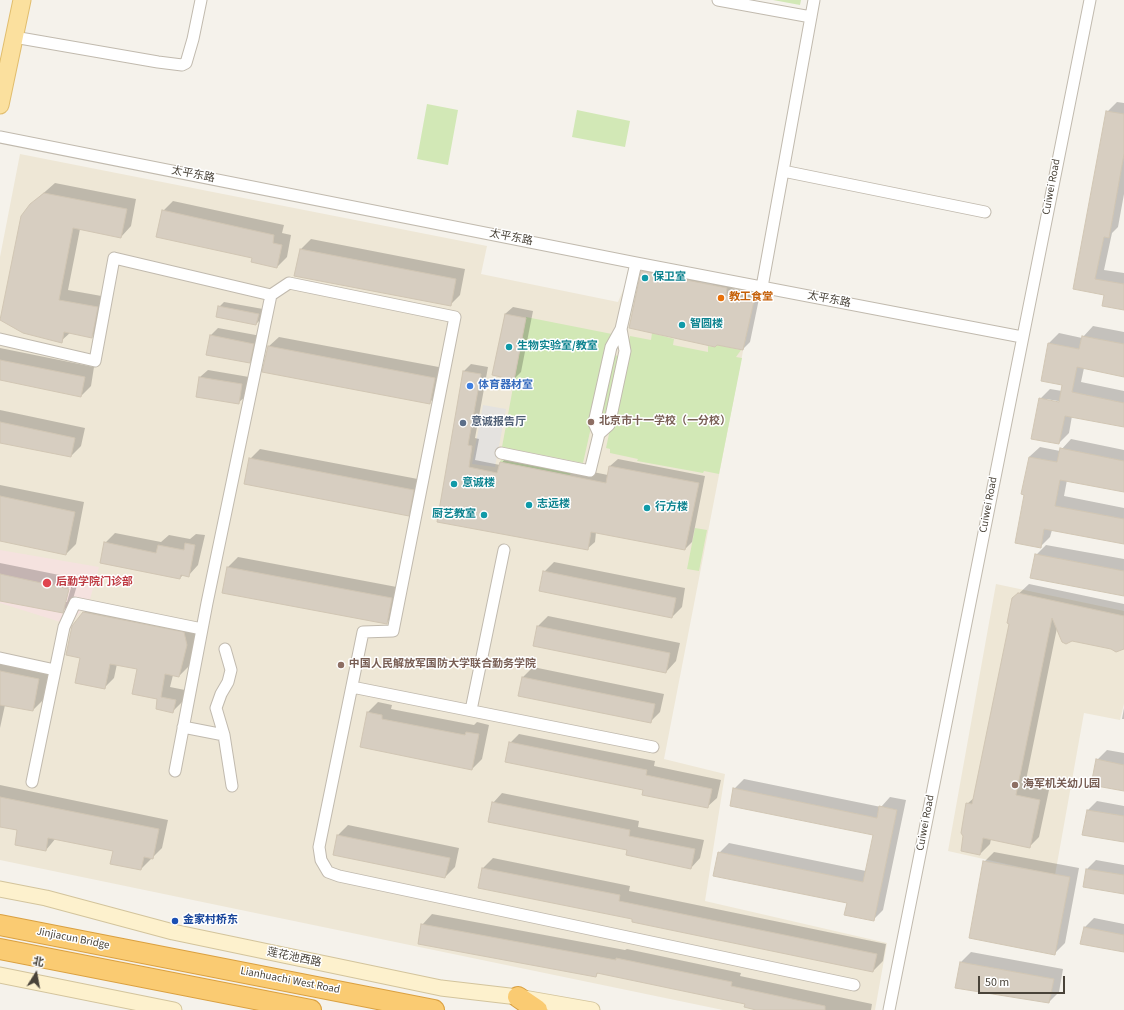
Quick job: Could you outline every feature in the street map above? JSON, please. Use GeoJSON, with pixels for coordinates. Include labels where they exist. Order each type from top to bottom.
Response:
{"type":"FeatureCollection","features":[{"type":"Feature","properties":{"kind":"highway","name":"Jinjiacun Bridge"},"geometry":{"type":"LineString","coordinates":[[0,925],[145,953]]}},
{"type":"Feature","properties":{"kind":"highway"},"geometry":{"type":"LineString","coordinates":[[0,949],[311,1010]]}},
{"type":"Feature","properties":{"kind":"highway","name":"Lianhuachi West Road"},"geometry":{"type":"LineString","coordinates":[[145,953],[434,1010]]}},
{"type":"Feature","properties":{"kind":"highway"},"geometry":{"type":"LineString","coordinates":[[518,996],[537,1010]]}},
{"type":"Feature","properties":{"kind":"main road"},"geometry":{"type":"LineString","coordinates":[[0,105],[22,0]]}},
{"type":"Feature","properties":{"kind":"street"},"geometry":{"type":"LineString","coordinates":[[14,36],[182,65],[186,62],[193,39],[201,0]]}},
{"type":"Feature","properties":{"kind":"street"},"geometry":{"type":"LineString","coordinates":[[718,0],[811,17]]}},
{"type":"Feature","properties":{"kind":"street"},"geometry":{"type":"LineString","coordinates":[[762,287],[814,0]]}},
{"type":"Feature","properties":{"kind":"street","name":"Cuiwei Road"},"geometry":{"type":"LineString","coordinates":[[889,1010],[1090,0]]}},
{"type":"Feature","properties":{"kind":"street","name":"太平东路"},"geometry":{"type":"LineString","coordinates":[[0,137],[636,263],[1022,336]]}},
{"type":"Feature","properties":{"kind":"street"},"geometry":{"type":"LineString","coordinates":[[783,171],[985,212]]}},
{"type":"Feature","properties":{"kind":"street"},"geometry":{"type":"LineString","coordinates":[[0,339],[95,361],[114,258],[271,295]]}},
{"type":"Feature","properties":{"kind":"street"},"geometry":{"type":"LineString","coordinates":[[501,453],[590,472],[599,434],[609,425],[624,357],[625,351],[621,329],[636,263]]}},
{"type":"Feature","properties":{"kind":"street"},"geometry":{"type":"LineString","coordinates":[[175,771],[202,629],[271,295],[289,283],[455,317],[392,631],[363,632],[320,848],[321,860],[328,872],[347,878],[854,985]]}},
{"type":"Feature","properties":{"kind":"street"},"geometry":{"type":"LineString","coordinates":[[471,710],[504,550]]}},
{"type":"Feature","properties":{"kind":"street"},"geometry":{"type":"LineString","coordinates":[[32,782],[64,627],[74,603],[202,629]]}},
{"type":"Feature","properties":{"kind":"street"},"geometry":{"type":"LineString","coordinates":[[225,650],[231,670],[228,682],[221,694],[216,708],[224,735],[232,786]]}},
{"type":"Feature","properties":{"kind":"street"},"geometry":{"type":"LineString","coordinates":[[0,658],[55,670]]}},
{"type":"Feature","properties":{"kind":"street"},"geometry":{"type":"LineString","coordinates":[[352,687],[653,747]]}},
{"type":"Feature","properties":{"kind":"street"},"geometry":{"type":"LineString","coordinates":[[183,727],[224,735]]}},
{"type":"Feature","properties":{"kind":"street","name":"莲花池西路"},"geometry":{"type":"LineString","coordinates":[[0,889],[46,898],[173,932],[441,988],[518,996],[592,1010]]}},
{"type":"Feature","properties":{"kind":"street"},"geometry":{"type":"LineString","coordinates":[[0,975],[174,1010]]}},
{"type":"Feature","properties":{"kind":"shaded area","name":"中国人民解放军国防大学联合勤务学院"},"geometry":{"type":"Polygon","coordinates":[[[20,154],[487,246],[481,274],[618,302],[633,267],[701,279],[700,286],[712,288],[714,281],[755,289],[664,759],[725,774],[705,901],[887,943],[875,1010],[723,1010],[0,860],[0,257],[20,154]]]}},
{"type":"Feature","properties":{"kind":"shaded area"},"geometry":{"type":"Polygon","coordinates":[[[483,405],[506,409],[495,467],[472,464],[483,405]]]}},
{"type":"Feature","properties":{"kind":"shaded area","name":"后勤学院门诊部"},"geometry":{"type":"Polygon","coordinates":[[[0,550],[99,567],[90,599],[70,625],[0,603],[0,550]]]}},
{"type":"Feature","properties":{"kind":"shaded area","name":"海军机关幼儿园"},"geometry":{"type":"Polygon","coordinates":[[[996,584],[1124,611],[1124,704],[1120,720],[1084,713],[1055,875],[948,851],[996,584]]]}},
{"type":"Feature","properties":{"kind":"green space"},"geometry":{"type":"Polygon","coordinates":[[[773,0],[801,0],[800,5],[773,0]]]}},
{"type":"Feature","properties":{"kind":"green space"},"geometry":{"type":"Polygon","coordinates":[[[427,104],[458,110],[448,165],[417,159],[427,104]]]}},
{"type":"Feature","properties":{"kind":"green space"},"geometry":{"type":"Polygon","coordinates":[[[577,110],[630,121],[625,147],[572,137],[577,110]]]}},
{"type":"Feature","properties":{"kind":"green space"},"geometry":{"type":"Polygon","coordinates":[[[526,317],[612,334],[583,463],[502,447],[526,317]]]}},
{"type":"Feature","properties":{"kind":"green space"},"geometry":{"type":"Polygon","coordinates":[[[652,333],[674,339],[673,345],[708,352],[708,346],[715,347],[717,345],[741,350],[736,357],[742,358],[719,474],[704,471],[703,473],[637,461],[638,459],[610,453],[610,449],[606,448],[630,336],[651,340],[652,333]]]}},
{"type":"Feature","properties":{"kind":"green space"},"geometry":{"type":"Polygon","coordinates":[[[612,355],[620,356],[606,421],[602,423],[598,419],[612,355]]]}},
{"type":"Feature","properties":{"kind":"green space"},"geometry":{"type":"Polygon","coordinates":[[[501,460],[571,473],[570,475],[500,462],[501,460]]]}},
{"type":"Feature","properties":{"kind":"green space"},"geometry":{"type":"Polygon","coordinates":[[[695,528],[707,530],[699,571],[687,569],[695,528]]]}},
{"type":"Feature","properties":{"kind":"building"},"geometry":{"type":"Polygon","coordinates":[[[1106,111],[1124,114],[1124,154],[1109,238],[1104,237],[1095,279],[1124,284],[1124,310],[1102,306],[1104,295],[1073,289],[1106,111]]]}},
{"type":"Feature","properties":{"kind":"building"},"geometry":{"type":"Polygon","coordinates":[[[44,193],[127,209],[121,238],[73,228],[59,300],[98,307],[92,338],[64,332],[62,343],[23,333],[0,320],[21,216],[30,204],[44,193]]]}},
{"type":"Feature","properties":{"kind":"building"},"geometry":{"type":"Polygon","coordinates":[[[162,210],[274,235],[273,243],[282,245],[277,268],[251,262],[252,258],[156,237],[162,210]]]}},
{"type":"Feature","properties":{"kind":"building"},"geometry":{"type":"Polygon","coordinates":[[[300,249],[456,279],[451,306],[294,276],[300,249]]]}},
{"type":"Feature","properties":{"kind":"building"},"geometry":{"type":"Polygon","coordinates":[[[641,271],[727,288],[726,295],[754,301],[743,350],[717,345],[715,347],[629,328],[641,271]]]}},
{"type":"Feature","properties":{"kind":"building"},"geometry":{"type":"Polygon","coordinates":[[[218,306],[259,314],[256,325],[216,317],[218,306]]]}},
{"type":"Feature","properties":{"kind":"building","name":"生物实验室/教室"},"geometry":{"type":"Polygon","coordinates":[[[505,314],[526,318],[514,380],[492,375],[505,314]]]}},
{"type":"Feature","properties":{"kind":"building"},"geometry":{"type":"Polygon","coordinates":[[[210,335],[254,344],[250,363],[206,355],[210,335]]]}},
{"type":"Feature","properties":{"kind":"building"},"geometry":{"type":"Polygon","coordinates":[[[1082,336],[1124,344],[1124,377],[1077,367],[1072,392],[1124,403],[1124,427],[1065,416],[1059,444],[1031,439],[1039,398],[1059,402],[1062,385],[1041,381],[1048,343],[1079,349],[1082,336]]]}},
{"type":"Feature","properties":{"kind":"building"},"geometry":{"type":"Polygon","coordinates":[[[268,346],[435,378],[430,404],[262,372],[268,346]]]}},
{"type":"Feature","properties":{"kind":"building"},"geometry":{"type":"Polygon","coordinates":[[[0,360],[85,377],[81,397],[0,380],[0,360]]]}},
{"type":"Feature","properties":{"kind":"building"},"geometry":{"type":"Polygon","coordinates":[[[463,371],[481,374],[468,445],[472,446],[469,467],[497,473],[500,462],[606,483],[609,466],[699,483],[685,550],[591,532],[588,550],[437,522],[463,371]]]}},
{"type":"Feature","properties":{"kind":"building"},"geometry":{"type":"Polygon","coordinates":[[[199,377],[242,384],[239,404],[196,397],[199,377]]]}},
{"type":"Feature","properties":{"kind":"building"},"geometry":{"type":"Polygon","coordinates":[[[0,422],[75,438],[71,457],[0,443],[0,422]]]}},
{"type":"Feature","properties":{"kind":"building"},"geometry":{"type":"Polygon","coordinates":[[[1060,448],[1124,461],[1124,492],[1060,480],[1055,506],[1124,519],[1124,544],[1044,529],[1041,548],[1015,543],[1024,495],[1021,494],[1029,457],[1057,462],[1060,448]]]}},
{"type":"Feature","properties":{"kind":"building"},"geometry":{"type":"Polygon","coordinates":[[[249,458],[414,490],[409,516],[244,484],[249,458]]]}},
{"type":"Feature","properties":{"kind":"building"},"geometry":{"type":"Polygon","coordinates":[[[0,496],[75,512],[66,555],[0,541],[0,496]]]}},
{"type":"Feature","properties":{"kind":"building"},"geometry":{"type":"Polygon","coordinates":[[[104,542],[156,553],[158,545],[184,550],[185,543],[195,545],[189,577],[181,575],[180,579],[100,563],[104,542]]]}},
{"type":"Feature","properties":{"kind":"building"},"geometry":{"type":"Polygon","coordinates":[[[1035,554],[1124,571],[1124,596],[1030,578],[1035,554]]]}},
{"type":"Feature","properties":{"kind":"building"},"geometry":{"type":"Polygon","coordinates":[[[227,567],[392,598],[387,624],[222,593],[227,567]]]}},
{"type":"Feature","properties":{"kind":"building"},"geometry":{"type":"Polygon","coordinates":[[[543,571],[676,598],[672,618],[539,591],[543,571]]]}},
{"type":"Feature","properties":{"kind":"building"},"geometry":{"type":"Polygon","coordinates":[[[0,574],[69,589],[63,613],[0,601],[0,574]]]}},
{"type":"Feature","properties":{"kind":"building"},"geometry":{"type":"Polygon","coordinates":[[[1018,593],[1124,616],[1124,649],[1116,652],[1111,649],[1072,641],[1066,644],[1062,642],[1052,618],[1016,795],[1040,800],[1030,848],[983,838],[980,855],[961,851],[963,836],[961,833],[966,803],[972,804],[1009,624],[1007,623],[1012,598],[1018,593]]]}},
{"type":"Feature","properties":{"kind":"building"},"geometry":{"type":"Polygon","coordinates":[[[83,612],[184,632],[187,645],[179,677],[165,674],[161,697],[176,700],[173,713],[156,709],[157,699],[132,694],[137,669],[110,664],[105,689],[75,683],[80,658],[66,655],[72,626],[83,612]]]}},
{"type":"Feature","properties":{"kind":"building"},"geometry":{"type":"Polygon","coordinates":[[[537,626],[670,653],[666,673],[533,646],[537,626]]]}},
{"type":"Feature","properties":{"kind":"building"},"geometry":{"type":"Polygon","coordinates":[[[0,671],[39,679],[33,711],[0,705],[0,671]]]}},
{"type":"Feature","properties":{"kind":"building"},"geometry":{"type":"Polygon","coordinates":[[[522,677],[655,704],[651,723],[518,696],[522,677]]]}},
{"type":"Feature","properties":{"kind":"building"},"geometry":{"type":"Polygon","coordinates":[[[367,712],[382,715],[382,719],[465,735],[466,732],[479,734],[472,770],[360,747],[367,712]]]}},
{"type":"Feature","properties":{"kind":"building"},"geometry":{"type":"Polygon","coordinates":[[[509,742],[647,770],[646,775],[712,789],[708,808],[642,795],[643,790],[505,762],[509,742]]]}},
{"type":"Feature","properties":{"kind":"building"},"geometry":{"type":"Polygon","coordinates":[[[1096,759],[1124,765],[1124,791],[1091,785],[1096,759]]]}},
{"type":"Feature","properties":{"kind":"building"},"geometry":{"type":"Polygon","coordinates":[[[733,788],[877,818],[879,806],[897,810],[874,921],[844,915],[847,903],[713,876],[718,852],[863,882],[873,835],[730,806],[733,788]]]}},
{"type":"Feature","properties":{"kind":"building"},"geometry":{"type":"Polygon","coordinates":[[[0,797],[159,829],[153,859],[144,857],[141,870],[110,864],[113,851],[48,838],[46,851],[15,845],[17,830],[0,827],[0,797]]]}},
{"type":"Feature","properties":{"kind":"building"},"geometry":{"type":"Polygon","coordinates":[[[492,802],[630,830],[629,836],[695,849],[691,869],[626,855],[627,850],[488,822],[492,802]]]}},
{"type":"Feature","properties":{"kind":"building"},"geometry":{"type":"Polygon","coordinates":[[[1087,810],[1124,816],[1124,842],[1082,835],[1087,810]]]}},
{"type":"Feature","properties":{"kind":"building"},"geometry":{"type":"Polygon","coordinates":[[[337,835],[450,858],[445,878],[333,855],[337,835]]]}},
{"type":"Feature","properties":{"kind":"building"},"geometry":{"type":"Polygon","coordinates":[[[983,861],[1070,877],[1055,955],[969,938],[983,861]]]}},
{"type":"Feature","properties":{"kind":"building"},"geometry":{"type":"Polygon","coordinates":[[[482,868],[620,895],[619,901],[877,954],[873,972],[632,922],[632,919],[478,888],[482,868]]]}},
{"type":"Feature","properties":{"kind":"building"},"geometry":{"type":"Polygon","coordinates":[[[1086,869],[1124,875],[1124,894],[1083,887],[1086,869]]]}},
{"type":"Feature","properties":{"kind":"building"},"geometry":{"type":"Polygon","coordinates":[[[421,924],[616,960],[616,958],[732,982],[731,986],[825,1006],[825,1010],[756,1010],[744,1007],[745,1004],[597,973],[596,977],[418,944],[421,924]]]}},
{"type":"Feature","properties":{"kind":"building"},"geometry":{"type":"Polygon","coordinates":[[[1084,927],[1124,935],[1124,952],[1080,944],[1084,927]]]}},
{"type":"Feature","properties":{"kind":"building"},"geometry":{"type":"Polygon","coordinates":[[[960,962],[1054,979],[1049,1003],[955,988],[960,962]]]}},
{"type":"Feature","properties":{"kind":"place","name":"保卫室"},"geometry":{"type":"Point","coordinates":[645,278]}},
{"type":"Feature","properties":{"kind":"place","name":"教工食堂"},"geometry":{"type":"Point","coordinates":[721,298]}},
{"type":"Feature","properties":{"kind":"place","name":"智圆楼"},"geometry":{"type":"Point","coordinates":[682,325]}},
{"type":"Feature","properties":{"kind":"place","name":"生物实验室/教室"},"geometry":{"type":"Point","coordinates":[509,347]}},
{"type":"Feature","properties":{"kind":"place","name":"体育器材室"},"geometry":{"type":"Point","coordinates":[470,386]}},
{"type":"Feature","properties":{"kind":"place","name":"北京市十一学校（一分校）"},"geometry":{"type":"Point","coordinates":[591,422]}},
{"type":"Feature","properties":{"kind":"place","name":"意诚报告厅"},"geometry":{"type":"Point","coordinates":[463,423]}},
{"type":"Feature","properties":{"kind":"place","name":"意诚楼"},"geometry":{"type":"Point","coordinates":[454,484]}},
{"type":"Feature","properties":{"kind":"place","name":"志远楼"},"geometry":{"type":"Point","coordinates":[529,505]}},
{"type":"Feature","properties":{"kind":"place","name":"行方楼"},"geometry":{"type":"Point","coordinates":[647,508]}},
{"type":"Feature","properties":{"kind":"place","name":"厨艺教室"},"geometry":{"type":"Point","coordinates":[484,515]}},
{"type":"Feature","properties":{"kind":"place","name":"后勤学院门诊部"},"geometry":{"type":"Point","coordinates":[47,583]}},
{"type":"Feature","properties":{"kind":"place","name":"中国人民解放军国防大学联合勤务学院"},"geometry":{"type":"Point","coordinates":[341,665]}},
{"type":"Feature","properties":{"kind":"place","name":"海军机关幼儿园"},"geometry":{"type":"Point","coordinates":[1015,785]}},
{"type":"Feature","properties":{"kind":"place","name":"金家村桥东"},"geometry":{"type":"Point","coordinates":[175,921]}}]}
